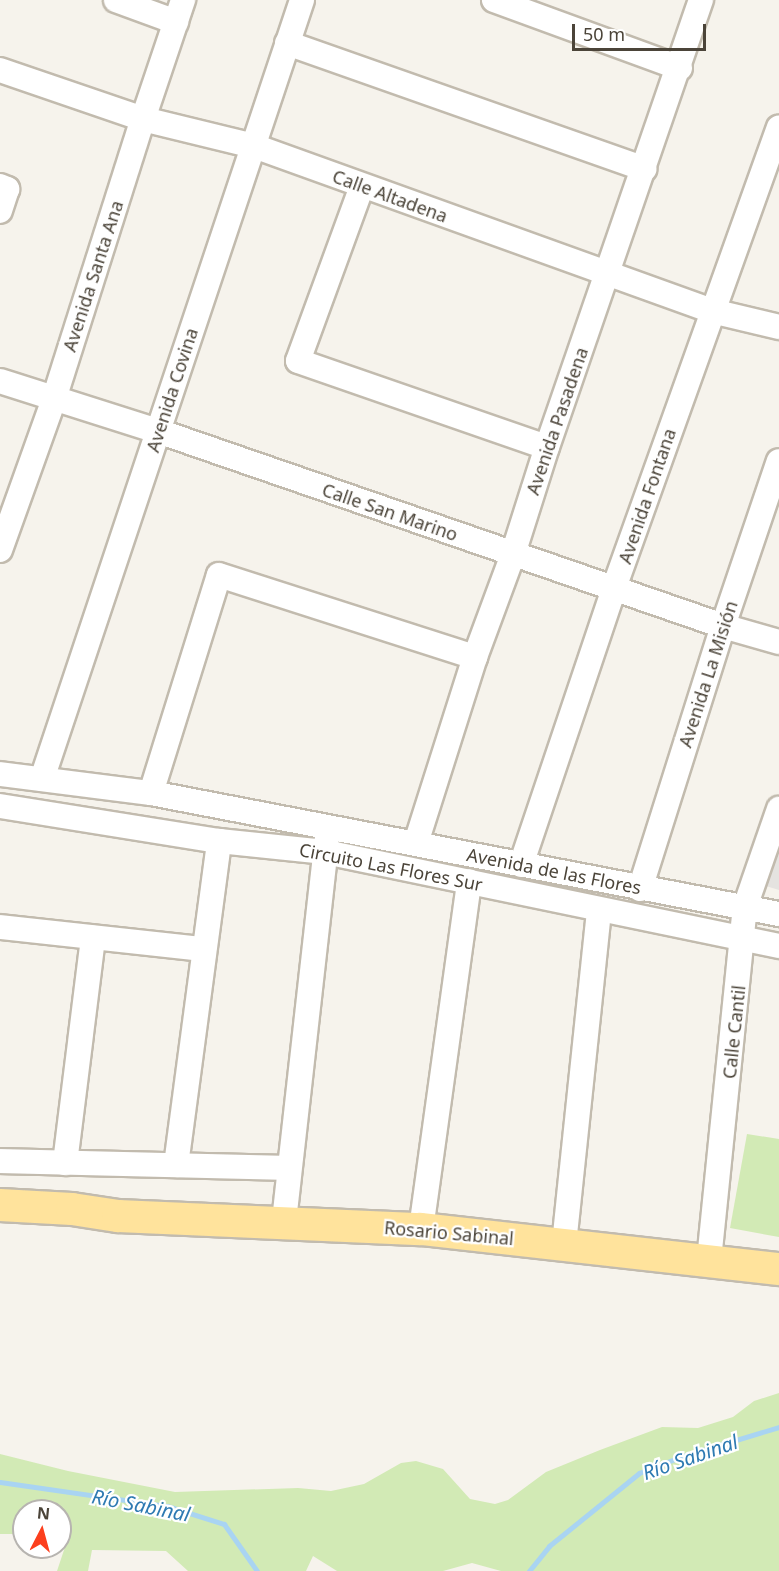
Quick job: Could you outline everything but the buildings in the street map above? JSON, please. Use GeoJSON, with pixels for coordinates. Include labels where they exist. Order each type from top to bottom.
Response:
{"type":"FeatureCollection","features":[{"type":"Feature","properties":{"kind":"main road","name":"Rosario Sabinal"},"geometry":{"type":"LineString","coordinates":[[0,1205],[72,1209],[118,1216],[284,1221],[421,1229],[779,1269]]}},
{"type":"Feature","properties":{"kind":"main road","name":"Rosario Sabinal"},"geometry":{"type":"LineString","coordinates":[[0,1219],[53,1220],[98,1226],[118,1216]]}},
{"type":"Feature","properties":{"kind":"street"},"geometry":{"type":"LineString","coordinates":[[116,0],[180,11]]}},
{"type":"Feature","properties":{"kind":"street","name":"Avenida Covina"},"geometry":{"type":"LineString","coordinates":[[42,779],[302,0]]}},
{"type":"Feature","properties":{"kind":"street"},"geometry":{"type":"LineString","coordinates":[[494,0],[680,68]]}},
{"type":"Feature","properties":{"kind":"street","name":"Avenida Pasadena"},"geometry":{"type":"LineString","coordinates":[[416,843],[475,657],[513,554],[547,447],[680,68],[701,0]]}},
{"type":"Feature","properties":{"kind":"street","name":"Avenida Santa Ana"},"geometry":{"type":"LineString","coordinates":[[0,550],[8,499],[54,399],[142,119],[180,11]]}},
{"type":"Feature","properties":{"kind":"street"},"geometry":{"type":"LineString","coordinates":[[287,43],[644,169]]}},
{"type":"Feature","properties":{"kind":"street","name":"Calle Altadena"},"geometry":{"type":"LineString","coordinates":[[0,70],[142,119],[254,146],[712,311],[779,327]]}},
{"type":"Feature","properties":{"kind":"street","name":"Avenida Fontana"},"geometry":{"type":"LineString","coordinates":[[521,865],[614,588],[779,128]]}},
{"type":"Feature","properties":{"kind":"street"},"geometry":{"type":"LineString","coordinates":[[362,186],[298,361],[547,447]]}},
{"type":"Feature","properties":{"kind":"street","name":"Calle San Marino"},"geometry":{"type":"LineString","coordinates":[[0,381],[158,431],[723,626],[779,642]]}},
{"type":"Feature","properties":{"kind":"street","name":"Avenida La Misión"},"geometry":{"type":"LineString","coordinates":[[640,889],[723,626],[779,461]]}},
{"type":"Feature","properties":{"kind":"street"},"geometry":{"type":"LineString","coordinates":[[151,793],[219,575],[475,657]]}},
{"type":"Feature","properties":{"kind":"street","name":"Circuito Las Flores Sur"},"geometry":{"type":"LineString","coordinates":[[0,774],[151,793],[329,827]]}},
{"type":"Feature","properties":{"kind":"street","name":"Circuito Las Flores Sur"},"geometry":{"type":"LineString","coordinates":[[0,806],[219,841],[325,852],[469,881],[599,911],[779,946]]}},
{"type":"Feature","properties":{"kind":"street","name":"Calle Cantil"},"geometry":{"type":"LineString","coordinates":[[709,1260],[744,939],[745,907],[779,809]]}},
{"type":"Feature","properties":{"kind":"street"},"geometry":{"type":"LineString","coordinates":[[284,1221],[329,827]]}},
{"type":"Feature","properties":{"kind":"street","name":"Avenida de las Flores"},"geometry":{"type":"LineString","coordinates":[[329,827],[640,889],[779,914]]}},
{"type":"Feature","properties":{"kind":"street"},"geometry":{"type":"LineString","coordinates":[[176,1166],[219,841]]}},
{"type":"Feature","properties":{"kind":"street"},"geometry":{"type":"LineString","coordinates":[[421,1229],[469,881]]}},
{"type":"Feature","properties":{"kind":"street"},"geometry":{"type":"LineString","coordinates":[[564,1244],[599,911]]}},
{"type":"Feature","properties":{"kind":"street"},"geometry":{"type":"LineString","coordinates":[[0,927],[203,949]]}},
{"type":"Feature","properties":{"kind":"street"},"geometry":{"type":"LineString","coordinates":[[65,1163],[93,938]]}},
{"type":"Feature","properties":{"kind":"street"},"geometry":{"type":"LineString","coordinates":[[0,1161],[289,1168]]}},
{"type":"Feature","properties":{"kind":"green space"},"geometry":{"type":"Polygon","coordinates":[[[747,1134],[779,1139],[779,1237],[730,1228],[747,1134]]]}},
{"type":"Feature","properties":{"kind":"green space"},"geometry":{"type":"Polygon","coordinates":[[[779,1393],[779,1571],[501,1571],[472,1563],[443,1571],[337,1571],[313,1556],[306,1571],[188,1571],[166,1551],[92,1550],[88,1571],[57,1571],[61,1559],[72,1559],[72,1499],[12,1499],[12,1534],[0,1534],[0,1454],[68,1471],[175,1492],[298,1488],[331,1491],[364,1484],[401,1463],[416,1461],[443,1469],[470,1499],[495,1504],[508,1500],[546,1472],[600,1450],[662,1427],[698,1428],[733,1417],[754,1401],[779,1393]]]}},
{"type":"Feature","properties":{"kind":"shaded area"},"geometry":{"type":"Polygon","coordinates":[[[779,840],[779,890],[766,886],[779,840]]]}},
{"type":"Feature","properties":{"kind":"waterway","name":"Río Sabinal"},"geometry":{"type":"LineString","coordinates":[[529,1571],[549,1546],[639,1473],[680,1457],[779,1427]]}},
{"type":"Feature","properties":{"kind":"waterway","name":"Río Sabinal"},"geometry":{"type":"LineString","coordinates":[[0,1482],[167,1506],[224,1524],[257,1571]]}}]}
